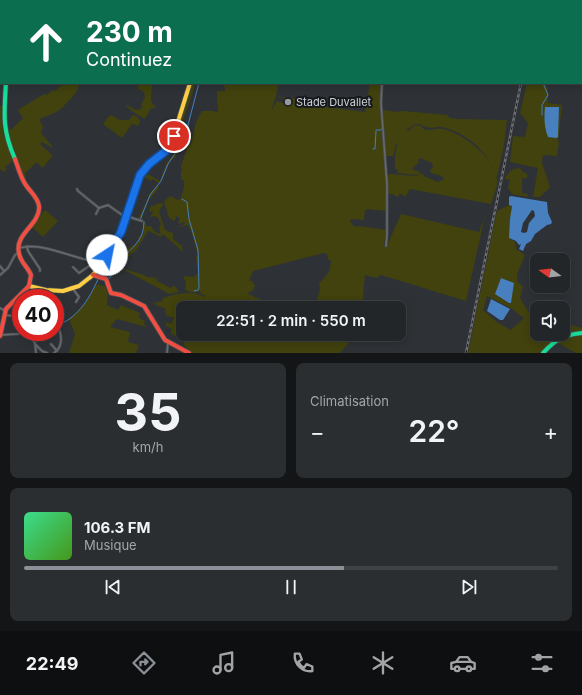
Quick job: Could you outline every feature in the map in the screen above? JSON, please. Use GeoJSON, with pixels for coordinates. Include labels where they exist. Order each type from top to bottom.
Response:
{"type":"FeatureCollection","features":[{"type":"Feature","properties":{"kind":"street"},"geometry":{"type":"LineString","coordinates":[[0,275],[8,268],[24,235],[39,211],[39,204],[24,183],[5,133],[3,115],[6,84]]}},
{"type":"Feature","properties":{"kind":"street"},"geometry":{"type":"LineString","coordinates":[[73,267],[79,273],[97,262],[117,240],[137,182],[142,172],[149,164],[164,153],[172,141],[190,84]]}},
{"type":"Feature","properties":{"kind":"street"},"geometry":{"type":"LineString","coordinates":[[382,84],[381,103],[387,184],[386,246]]}},
{"type":"Feature","properties":{"kind":"street"},"geometry":{"type":"LineString","coordinates":[[77,189],[99,208]]}},
{"type":"Feature","properties":{"kind":"street"},"geometry":{"type":"LineString","coordinates":[[96,214],[99,208],[108,205],[126,217],[142,221]]}},
{"type":"Feature","properties":{"kind":"street"},"geometry":{"type":"LineString","coordinates":[[18,250],[27,246],[47,249],[97,262]]}},
{"type":"Feature","properties":{"kind":"street"},"geometry":{"type":"LineString","coordinates":[[27,246],[28,251],[40,271]]}},
{"type":"Feature","properties":{"kind":"street"},"geometry":{"type":"LineString","coordinates":[[18,250],[31,275],[29,286],[26,289]]}},
{"type":"Feature","properties":{"kind":"street"},"geometry":{"type":"LineString","coordinates":[[64,291],[72,289],[88,279],[92,275],[97,262]]}},
{"type":"Feature","properties":{"kind":"street"},"geometry":{"type":"LineString","coordinates":[[0,266],[4,271]]}},
{"type":"Feature","properties":{"kind":"street"},"geometry":{"type":"LineString","coordinates":[[92,275],[106,279],[111,293],[121,295],[144,306],[162,337],[168,342],[189,353]]}},
{"type":"Feature","properties":{"kind":"street"},"geometry":{"type":"LineString","coordinates":[[29,286],[39,289]]}},
{"type":"Feature","properties":{"kind":"street"},"geometry":{"type":"LineString","coordinates":[[12,334],[0,336],[5,313],[10,304],[29,286]]}},
{"type":"Feature","properties":{"kind":"street"},"geometry":{"type":"LineString","coordinates":[[72,289],[79,297],[76,302]]}},
{"type":"Feature","properties":{"kind":"street"},"geometry":{"type":"LineString","coordinates":[[5,313],[12,305]]}},
{"type":"Feature","properties":{"kind":"street"},"geometry":{"type":"LineString","coordinates":[[0,308],[5,313],[12,315]]}},
{"type":"Feature","properties":{"kind":"street"},"geometry":{"type":"LineString","coordinates":[[543,353],[556,339],[561,336],[582,333]]}},
{"type":"Feature","properties":{"kind":"street"},"geometry":{"type":"LineString","coordinates":[[33,341],[42,351],[47,353]]}},
{"type":"Feature","properties":{"kind":"street"},"geometry":{"type":"LineString","coordinates":[[54,353],[61,344],[60,341]]}},
{"type":"Feature","properties":{"kind":"street"},"geometry":{"type":"LineString","coordinates":[[167,353],[168,342]]}},
{"type":"Feature","properties":{"kind":"street"},"geometry":{"type":"LineString","coordinates":[[35,344],[36,353]]}},
{"type":"Feature","properties":{"kind":"street"},"geometry":{"type":"LineString","coordinates":[[50,344],[57,351]]}},
{"type":"Feature","properties":{"kind":"shaded area"},"geometry":{"type":"Polygon","coordinates":[[[64,84],[80,84],[78,90],[61,109],[39,120],[43,126],[41,133],[52,148],[42,142],[40,144],[53,156],[42,168],[37,162],[25,173],[25,180],[12,149],[7,130],[12,129],[23,118],[18,110],[44,94],[47,95],[51,91],[57,90],[64,84]]]}},
{"type":"Feature","properties":{"kind":"shaded area"},"geometry":{"type":"Polygon","coordinates":[[[139,84],[152,84],[151,99],[156,108],[151,108],[145,119],[126,106],[127,105],[136,110],[141,109],[141,105],[145,97],[144,92],[137,88],[139,84]]]}},
{"type":"Feature","properties":{"kind":"shaded area"},"geometry":{"type":"Polygon","coordinates":[[[191,84],[195,84],[177,141],[175,139],[191,84]]]}},
{"type":"Feature","properties":{"kind":"shaded area"},"geometry":{"type":"Polygon","coordinates":[[[223,84],[279,84],[271,111],[277,101],[283,103],[284,98],[278,97],[312,100],[312,105],[365,112],[370,84],[381,84],[381,130],[383,133],[386,176],[386,211],[367,209],[365,211],[364,220],[353,219],[350,220],[351,223],[355,227],[359,226],[386,230],[384,246],[386,248],[401,214],[479,232],[487,211],[466,301],[380,275],[377,278],[365,275],[363,301],[317,301],[320,290],[319,283],[330,268],[331,260],[328,260],[327,254],[324,253],[253,271],[249,281],[252,281],[255,286],[252,291],[247,293],[263,301],[176,301],[176,336],[171,334],[172,329],[166,326],[166,322],[171,324],[174,318],[167,316],[165,312],[166,309],[154,304],[155,302],[161,302],[163,298],[179,294],[190,293],[206,296],[201,294],[200,291],[192,292],[185,289],[186,281],[184,276],[194,277],[198,273],[196,257],[198,255],[189,226],[186,225],[173,228],[185,224],[184,222],[178,224],[180,218],[176,216],[175,221],[169,218],[164,201],[171,196],[178,200],[181,198],[184,181],[181,180],[181,166],[188,146],[191,144],[196,122],[202,111],[214,111],[217,113],[218,111],[217,91],[225,91],[223,84]]]}},
{"type":"Feature","properties":{"kind":"shaded area"},"geometry":{"type":"Polygon","coordinates":[[[527,84],[546,84],[548,87],[548,103],[562,105],[557,141],[559,142],[557,156],[543,155],[542,163],[550,187],[540,197],[533,197],[538,168],[510,162],[513,136],[525,137],[528,123],[520,113],[527,84]]]}},
{"type":"Feature","properties":{"kind":"shaded area"},"geometry":{"type":"Polygon","coordinates":[[[0,105],[2,107],[3,134],[13,159],[10,164],[5,166],[6,170],[4,172],[0,169],[0,105]]]}},
{"type":"Feature","properties":{"kind":"shaded area"},"geometry":{"type":"Polygon","coordinates":[[[383,110],[447,115],[450,118],[458,119],[507,120],[504,145],[497,177],[496,173],[497,186],[491,204],[410,189],[405,197],[400,194],[397,197],[393,194],[388,194],[387,177],[389,174],[417,176],[421,173],[438,182],[444,179],[442,176],[431,173],[430,169],[432,169],[432,163],[420,158],[418,160],[419,162],[412,169],[420,172],[418,175],[398,173],[398,170],[395,169],[397,144],[393,156],[386,156],[383,110]],[[415,124],[406,130],[408,131],[415,125],[421,126],[425,130],[443,129],[451,131],[469,141],[491,163],[483,152],[469,139],[452,130],[440,127],[430,128],[415,124]]]}},
{"type":"Feature","properties":{"kind":"shaded area"},"geometry":{"type":"Polygon","coordinates":[[[111,115],[120,120],[129,120],[133,115],[138,117],[140,122],[138,126],[132,124],[122,138],[103,124],[111,115]]]}},
{"type":"Feature","properties":{"kind":"shaded area"},"geometry":{"type":"Polygon","coordinates":[[[181,144],[182,145],[176,157],[170,162],[158,186],[159,188],[148,201],[141,220],[139,217],[152,190],[154,190],[159,183],[142,176],[147,168],[146,173],[160,181],[167,162],[174,155],[181,144]]]}},
{"type":"Feature","properties":{"kind":"shaded area"},"geometry":{"type":"Polygon","coordinates":[[[520,168],[527,174],[527,178],[522,178],[522,193],[527,194],[528,197],[512,194],[508,188],[510,179],[506,180],[505,178],[510,171],[520,168]]]}},
{"type":"Feature","properties":{"kind":"shaded area"},"geometry":{"type":"Polygon","coordinates":[[[163,203],[159,211],[165,230],[173,233],[173,239],[182,246],[183,252],[163,234],[161,237],[148,231],[135,252],[132,253],[119,267],[116,266],[118,261],[108,258],[105,260],[113,249],[120,253],[126,253],[128,252],[128,248],[137,244],[139,240],[138,237],[143,233],[143,221],[146,222],[146,226],[151,226],[155,232],[161,234],[159,228],[161,224],[159,219],[155,216],[150,217],[154,211],[150,212],[149,210],[151,206],[163,203]]]}},
{"type":"Feature","properties":{"kind":"shaded area"},"geometry":{"type":"Polygon","coordinates":[[[509,205],[512,206],[509,238],[515,242],[516,249],[525,255],[518,272],[517,281],[523,287],[520,298],[530,314],[530,341],[570,341],[570,325],[582,328],[582,353],[576,353],[556,342],[544,353],[468,353],[497,211],[509,205]],[[487,296],[483,310],[498,323],[511,330],[524,318],[512,309],[487,296]]]}},
{"type":"Feature","properties":{"kind":"shaded area"},"geometry":{"type":"Polygon","coordinates":[[[45,210],[58,221],[43,237],[32,227],[45,210]]]}},
{"type":"Feature","properties":{"kind":"shaded area"},"geometry":{"type":"Polygon","coordinates":[[[121,268],[150,278],[156,278],[157,281],[171,288],[175,286],[179,292],[169,294],[121,268]]]}},
{"type":"Feature","properties":{"kind":"shaded area"},"geometry":{"type":"Polygon","coordinates":[[[97,284],[106,287],[108,295],[107,305],[118,310],[121,305],[140,313],[139,318],[145,321],[144,325],[147,326],[146,327],[117,319],[110,327],[130,332],[128,342],[139,345],[136,353],[69,353],[75,334],[69,319],[83,306],[97,284]]]}},
{"type":"Feature","properties":{"kind":"shaded area"},"geometry":{"type":"Polygon","coordinates":[[[184,341],[349,341],[340,353],[192,353],[184,345],[184,341]]]}},
{"type":"Feature","properties":{"kind":"water"},"geometry":{"type":"Polygon","coordinates":[[[545,107],[559,107],[558,137],[556,138],[548,137],[544,114],[545,107]]]}},
{"type":"Feature","properties":{"kind":"water"},"geometry":{"type":"Polygon","coordinates":[[[511,196],[547,202],[548,213],[552,222],[535,234],[531,241],[526,244],[523,251],[519,249],[521,244],[519,245],[516,241],[509,238],[512,206],[509,205],[509,197],[511,196]],[[532,210],[523,223],[521,232],[527,232],[529,223],[535,216],[534,211],[532,210]]]}},
{"type":"Feature","properties":{"kind":"water"},"geometry":{"type":"Polygon","coordinates":[[[501,278],[514,283],[511,303],[495,294],[501,278]]]}},
{"type":"Feature","properties":{"kind":"water"},"geometry":{"type":"Polygon","coordinates":[[[491,299],[510,309],[503,320],[500,320],[487,311],[491,299]]]}},
{"type":"Feature","properties":{"kind":"waterway"},"geometry":{"type":"LineString","coordinates":[[140,220],[150,195],[161,181],[168,164],[184,140],[199,84]]}},
{"type":"Feature","properties":{"kind":"waterway"},"geometry":{"type":"LineString","coordinates":[[542,115],[542,105],[548,95],[543,84]]}},
{"type":"Feature","properties":{"kind":"waterway"},"geometry":{"type":"LineString","coordinates":[[376,130],[381,130],[382,128]]}},
{"type":"Feature","properties":{"kind":"waterway"},"geometry":{"type":"LineString","coordinates":[[373,149],[375,149],[376,131]]}},
{"type":"Feature","properties":{"kind":"waterway"},"geometry":{"type":"LineString","coordinates":[[182,199],[187,202],[189,219],[198,250],[199,288],[198,290],[194,291]]}},
{"type":"Feature","properties":{"kind":"waterway"},"geometry":{"type":"LineString","coordinates":[[104,276],[109,279],[119,262],[140,239],[144,222]]}},
{"type":"Feature","properties":{"kind":"waterway"},"geometry":{"type":"LineString","coordinates":[[64,322],[72,317],[84,305],[99,277]]}},
{"type":"Feature","properties":{"kind":"railway"},"geometry":{"type":"LineString","coordinates":[[466,353],[521,84]]}},
{"type":"Feature","properties":{"kind":"traffic: fast"},"geometry":{"type":"LineString","coordinates":[[6,84],[5,122],[8,139],[15,159]]}},
{"type":"Feature","properties":{"kind":"traffic: fast"},"geometry":{"type":"LineString","coordinates":[[543,353],[560,338],[582,333]]}},
{"type":"Feature","properties":{"kind":"traffic: slow"},"geometry":{"type":"LineString","coordinates":[[29,286],[46,290],[63,291],[79,286],[93,275],[119,236],[140,175],[149,164],[164,153],[172,141],[190,84]]}},
{"type":"Feature","properties":{"kind":"traffic: jam"},"geometry":{"type":"LineString","coordinates":[[0,336],[6,309],[29,286],[31,275],[21,259],[19,246],[20,240],[39,212],[38,203],[24,182],[15,159]]}},
{"type":"Feature","properties":{"kind":"traffic: jam"},"geometry":{"type":"LineString","coordinates":[[93,275],[106,279],[111,293],[121,295],[144,306],[165,340],[189,353]]}},
{"type":"Feature","properties":{"kind":"place","name":"Stade Duvallet"},"geometry":{"type":"Point","coordinates":[288,102]}},
{"type":"Feature","properties":{"kind":"route"},"geometry":{"type":"LineString","coordinates":[[107,255],[121,232],[140,175],[149,164],[167,150],[174,136]]}}]}
